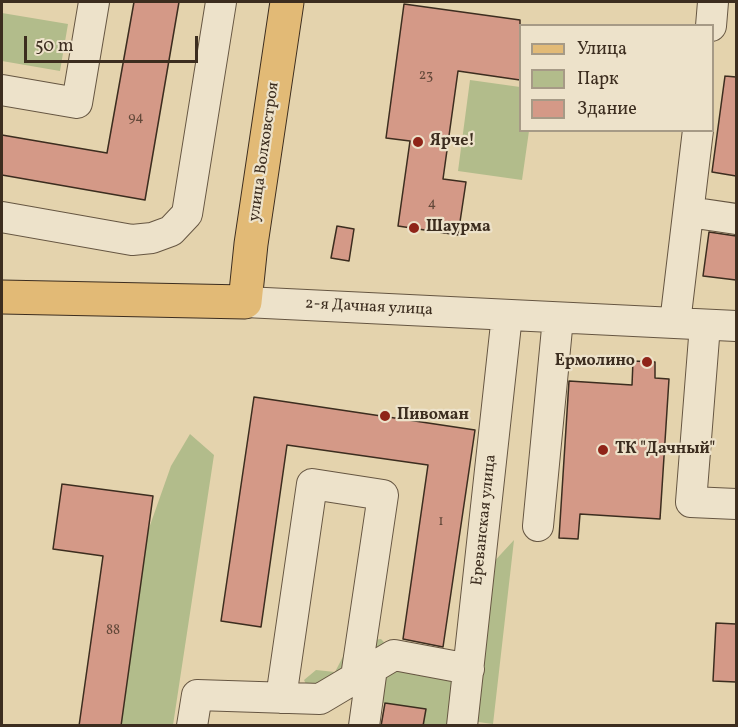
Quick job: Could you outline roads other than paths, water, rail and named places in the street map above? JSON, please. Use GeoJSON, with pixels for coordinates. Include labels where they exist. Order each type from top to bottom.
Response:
{"type":"FeatureCollection","features":[{"type":"Feature","properties":{"kind":"main road","name":"улица Волховстроя"},"geometry":{"type":"LineString","coordinates":[[245,302],[251,244],[287,2]]}},
{"type":"Feature","properties":{"kind":"main road","name":"2-я Дачная улица"},"geometry":{"type":"LineString","coordinates":[[2,297],[245,302]]}},
{"type":"Feature","properties":{"kind":"street"},"geometry":{"type":"LineString","coordinates":[[2,90],[77,103],[94,2]]}},
{"type":"Feature","properties":{"kind":"street"},"geometry":{"type":"LineString","coordinates":[[2,218],[132,240],[152,238],[171,231],[187,214],[221,2]]}},
{"type":"Feature","properties":{"kind":"street"},"geometry":{"type":"LineString","coordinates":[[711,24],[713,2]]}},
{"type":"Feature","properties":{"kind":"street"},"geometry":{"type":"LineString","coordinates":[[675,323],[698,132]]}},
{"type":"Feature","properties":{"kind":"street"},"geometry":{"type":"LineString","coordinates":[[688,212],[736,219]]}},
{"type":"Feature","properties":{"kind":"street","name":"2-я Дачная улица"},"geometry":{"type":"LineString","coordinates":[[245,302],[736,326]]}},
{"type":"Feature","properties":{"kind":"street","name":"Ереванская улица"},"geometry":{"type":"LineString","coordinates":[[462,726],[507,315]]}},
{"type":"Feature","properties":{"kind":"street"},"geometry":{"type":"LineString","coordinates":[[538,526],[558,318]]}},
{"type":"Feature","properties":{"kind":"street"},"geometry":{"type":"LineString","coordinates":[[705,324],[691,502],[736,504]]}},
{"type":"Feature","properties":{"kind":"street"},"geometry":{"type":"LineString","coordinates":[[281,698],[312,484],[383,495],[364,673],[364,726]]}},
{"type":"Feature","properties":{"kind":"street"},"geometry":{"type":"LineString","coordinates":[[192,726],[197,695],[281,698],[318,712],[364,673],[394,655],[469,669]]}},
{"type":"Feature","properties":{"kind":"place","name":"Ярче!"},"geometry":{"type":"Point","coordinates":[418,142]}},
{"type":"Feature","properties":{"kind":"place","name":"Шаурма"},"geometry":{"type":"Point","coordinates":[414,228]}},
{"type":"Feature","properties":{"kind":"place","name":"Ермолино"},"geometry":{"type":"Point","coordinates":[647,362]}},
{"type":"Feature","properties":{"kind":"place","name":"Пивоман"},"geometry":{"type":"Point","coordinates":[385,416]}},
{"type":"Feature","properties":{"kind":"place","name":"ТК \"Дачный\""},"geometry":{"type":"Point","coordinates":[603,450]}}]}
